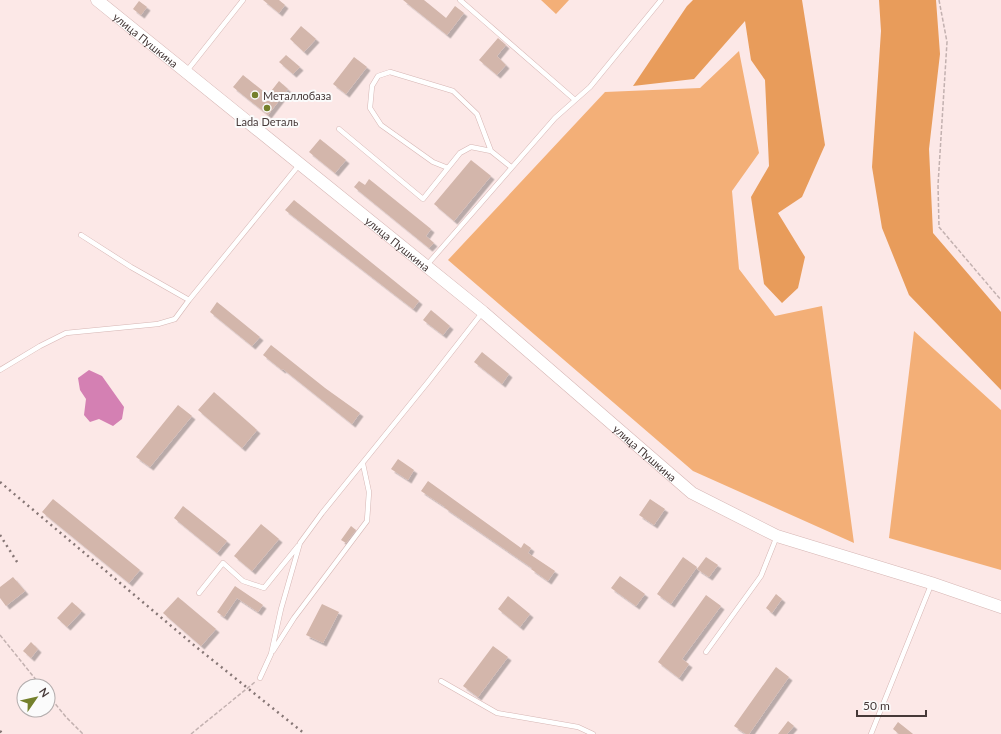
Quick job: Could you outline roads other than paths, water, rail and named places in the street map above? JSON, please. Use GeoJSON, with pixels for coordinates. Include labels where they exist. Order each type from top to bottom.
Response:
{"type":"FeatureCollection","features":[{"type":"Feature","properties":{"kind":"main road","name":"улица Пушкина"},"geometry":{"type":"LineString","coordinates":[[97,0],[483,312],[692,493],[777,536],[1001,606]]}},
{"type":"Feature","properties":{"kind":"lane"},"geometry":{"type":"LineString","coordinates":[[186,72],[242,0]]}},
{"type":"Feature","properties":{"kind":"lane"},"geometry":{"type":"LineString","coordinates":[[460,0],[575,100]]}},
{"type":"Feature","properties":{"kind":"lane"},"geometry":{"type":"LineString","coordinates":[[426,266],[554,118],[590,87],[661,0]]}},
{"type":"Feature","properties":{"kind":"lane"},"geometry":{"type":"LineString","coordinates":[[448,168],[433,162],[381,125],[370,108],[372,86],[378,76],[390,72],[453,91],[477,114],[491,151]]}},
{"type":"Feature","properties":{"kind":"lane"},"geometry":{"type":"LineString","coordinates":[[339,129],[423,199],[460,153],[471,147],[491,151],[511,167]]}},
{"type":"Feature","properties":{"kind":"lane"},"geometry":{"type":"LineString","coordinates":[[0,370],[40,346],[66,333],[158,324],[175,318],[300,164]]}},
{"type":"Feature","properties":{"kind":"lane"},"geometry":{"type":"LineString","coordinates":[[82,235],[131,267],[189,300]]}},
{"type":"Feature","properties":{"kind":"lane"},"geometry":{"type":"LineString","coordinates":[[199,593],[223,563],[243,581],[264,588],[300,543],[322,512],[363,464],[483,312]]}},
{"type":"Feature","properties":{"kind":"lane"},"geometry":{"type":"LineString","coordinates":[[260,678],[271,654],[294,618],[367,521],[369,492],[363,464]]}},
{"type":"Feature","properties":{"kind":"lane"},"geometry":{"type":"LineString","coordinates":[[706,652],[761,576],[777,536]]}},
{"type":"Feature","properties":{"kind":"lane"},"geometry":{"type":"LineString","coordinates":[[271,654],[281,609],[300,543]]}},
{"type":"Feature","properties":{"kind":"lane"},"geometry":{"type":"LineString","coordinates":[[871,734],[931,583]]}},
{"type":"Feature","properties":{"kind":"lane"},"geometry":{"type":"LineString","coordinates":[[441,681],[497,713],[578,727],[593,734]]}},
{"type":"Feature","properties":{"kind":"railway"},"geometry":{"type":"LineString","coordinates":[[0,482],[195,646],[305,734]]}},
{"type":"Feature","properties":{"kind":"railway"},"geometry":{"type":"LineString","coordinates":[[0,535],[19,565]]}},
{"type":"Feature","properties":{"kind":"railway"},"geometry":{"type":"LineString","coordinates":[[0,731],[3,734]]}},
{"type":"Feature","properties":{"kind":"place","name":"Металлобаза"},"geometry":{"type":"Point","coordinates":[255,95]}},
{"type":"Feature","properties":{"kind":"place","name":"Lada Dеталь"},"geometry":{"type":"Point","coordinates":[267,108]}}]}
